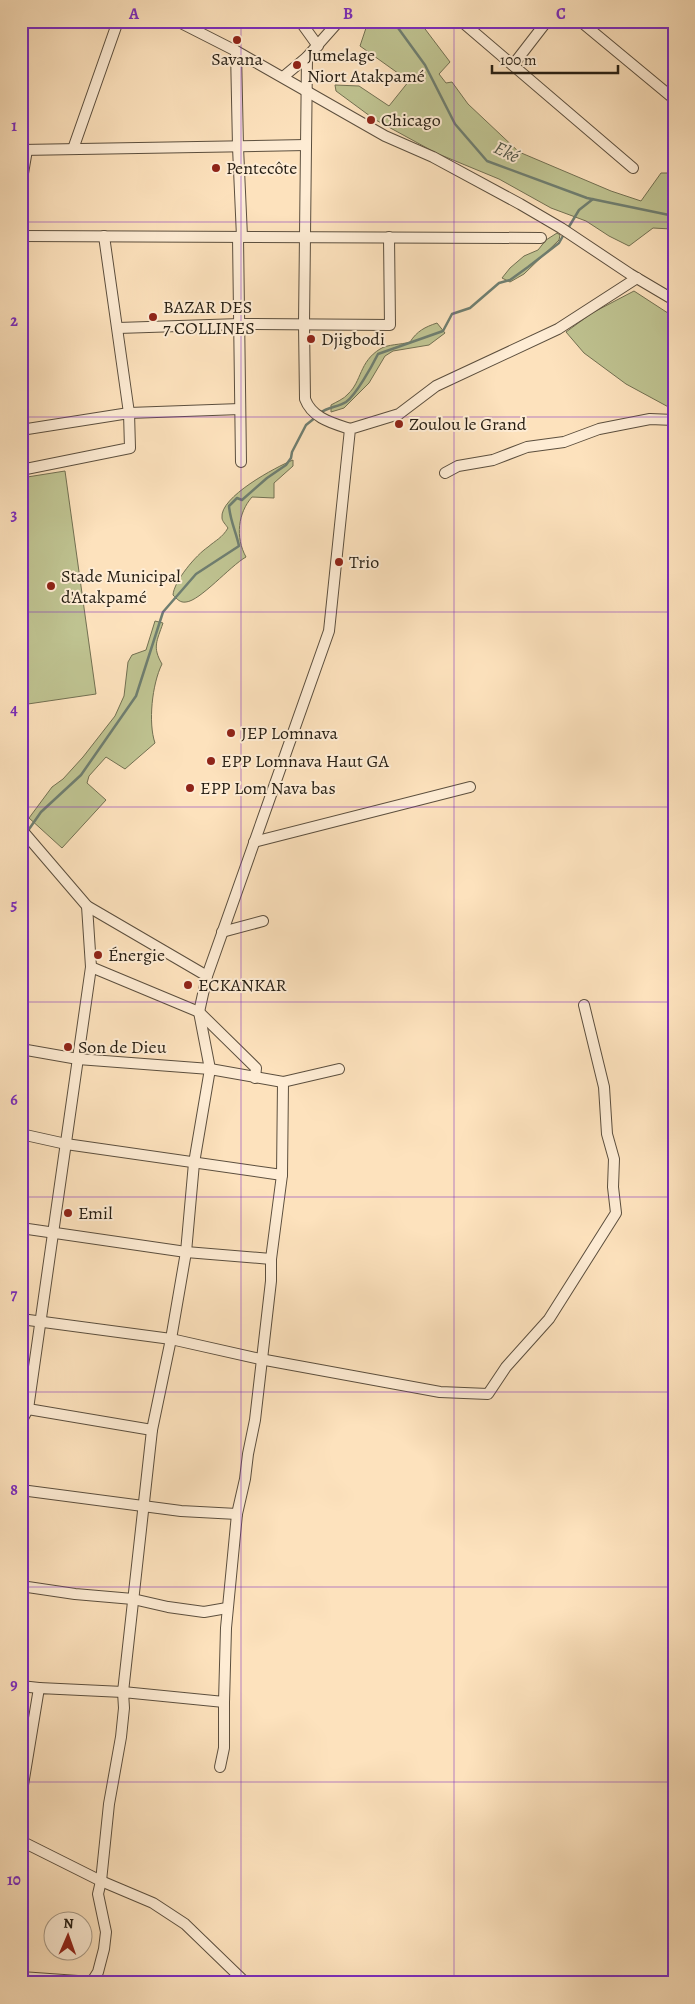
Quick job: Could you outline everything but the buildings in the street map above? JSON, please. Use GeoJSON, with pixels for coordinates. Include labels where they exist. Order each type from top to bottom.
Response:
{"type":"FeatureCollection","features":[{"type":"Feature","properties":{"kind":"street"},"geometry":{"type":"LineString","coordinates":[[21,24],[37,21]]}},
{"type":"Feature","properties":{"kind":"street"},"geometry":{"type":"LineString","coordinates":[[73,149],[118,21]]}},
{"type":"Feature","properties":{"kind":"street"},"geometry":{"type":"LineString","coordinates":[[177,21],[283,77],[385,136],[433,156],[561,228],[674,300]]}},
{"type":"Feature","properties":{"kind":"street"},"geometry":{"type":"LineString","coordinates":[[300,21],[318,46]]}},
{"type":"Feature","properties":{"kind":"street"},"geometry":{"type":"LineString","coordinates":[[283,77],[307,57],[339,21]]}},
{"type":"Feature","properties":{"kind":"street"},"geometry":{"type":"LineString","coordinates":[[461,21],[633,168]]}},
{"type":"Feature","properties":{"kind":"street"},"geometry":{"type":"LineString","coordinates":[[513,65],[547,21]]}},
{"type":"Feature","properties":{"kind":"street"},"geometry":{"type":"LineString","coordinates":[[580,21],[674,99]]}},
{"type":"Feature","properties":{"kind":"street"},"geometry":{"type":"LineString","coordinates":[[236,52],[240,237],[241,462]]}},
{"type":"Feature","properties":{"kind":"street"},"geometry":{"type":"LineString","coordinates":[[307,57],[305,399],[308,407],[319,417],[350,429],[399,414],[436,386],[558,329],[637,278]]}},
{"type":"Feature","properties":{"kind":"street"},"geometry":{"type":"LineString","coordinates":[[21,185],[24,150],[306,145]]}},
{"type":"Feature","properties":{"kind":"street"},"geometry":{"type":"LineString","coordinates":[[21,236],[540,238]]}},
{"type":"Feature","properties":{"kind":"street"},"geometry":{"type":"LineString","coordinates":[[21,470],[130,448],[129,413],[104,236]]}},
{"type":"Feature","properties":{"kind":"street"},"geometry":{"type":"LineString","coordinates":[[118,328],[240,324],[390,325],[389,237]]}},
{"type":"Feature","properties":{"kind":"street"},"geometry":{"type":"LineString","coordinates":[[21,430],[129,413],[240,409]]}},
{"type":"Feature","properties":{"kind":"street"},"geometry":{"type":"LineString","coordinates":[[445,472],[458,466],[493,460],[527,447],[564,442],[599,428],[650,419],[674,420]]}},
{"type":"Feature","properties":{"kind":"street"},"geometry":{"type":"LineString","coordinates":[[21,1977],[92,1983],[98,1972],[104,1949],[106,1932],[98,1894],[109,1804],[121,1737],[124,1708],[123,1692],[152,1430],[171,1339],[186,1252],[194,1163],[210,1069],[199,1012],[206,976],[329,631],[350,429]]}},
{"type":"Feature","properties":{"kind":"street"},"geometry":{"type":"LineString","coordinates":[[254,842],[470,787]]}},
{"type":"Feature","properties":{"kind":"street"},"geometry":{"type":"LineString","coordinates":[[24,833],[87,906],[206,976]]}},
{"type":"Feature","properties":{"kind":"street"},"geometry":{"type":"LineString","coordinates":[[21,1422],[41,1322],[91,967],[87,906]]}},
{"type":"Feature","properties":{"kind":"street"},"geometry":{"type":"LineString","coordinates":[[222,932],[263,921]]}},
{"type":"Feature","properties":{"kind":"street"},"geometry":{"type":"LineString","coordinates":[[91,967],[199,1012],[256,1068],[255,1078]]}},
{"type":"Feature","properties":{"kind":"street"},"geometry":{"type":"LineString","coordinates":[[21,1319],[171,1339],[260,1359],[440,1392],[488,1394],[506,1367],[549,1319],[616,1213],[613,1187],[614,1159],[607,1134],[604,1087],[584,1005]]}},
{"type":"Feature","properties":{"kind":"street"},"geometry":{"type":"LineString","coordinates":[[21,1048],[78,1059],[210,1069],[283,1082],[339,1069]]}},
{"type":"Feature","properties":{"kind":"street"},"geometry":{"type":"LineString","coordinates":[[220,1767],[224,1748],[227,1608],[237,1514],[255,1420],[260,1359],[271,1281],[271,1258],[282,1175],[283,1082]]}},
{"type":"Feature","properties":{"kind":"street"},"geometry":{"type":"LineString","coordinates":[[21,1134],[66,1144],[282,1175]]}},
{"type":"Feature","properties":{"kind":"street"},"geometry":{"type":"LineString","coordinates":[[21,1228],[186,1252],[271,1258]]}},
{"type":"Feature","properties":{"kind":"street"},"geometry":{"type":"LineString","coordinates":[[25,1408],[152,1430]]}},
{"type":"Feature","properties":{"kind":"street"},"geometry":{"type":"LineString","coordinates":[[21,1490],[181,1511],[237,1514]]}},
{"type":"Feature","properties":{"kind":"street"},"geometry":{"type":"LineString","coordinates":[[21,1586],[75,1594],[133,1598],[168,1607],[204,1612],[227,1608]]}},
{"type":"Feature","properties":{"kind":"street"},"geometry":{"type":"LineString","coordinates":[[21,1686],[123,1692],[224,1702]]}},
{"type":"Feature","properties":{"kind":"street"},"geometry":{"type":"LineString","coordinates":[[21,1797],[39,1688]]}},
{"type":"Feature","properties":{"kind":"street"},"geometry":{"type":"LineString","coordinates":[[21,1842],[101,1881],[153,1903],[186,1924],[246,1983]]}},
{"type":"Feature","properties":{"kind":"green space"},"geometry":{"type":"Polygon","coordinates":[[[361,21],[419,21],[450,62],[439,74],[446,83],[452,82],[468,104],[519,152],[611,191],[641,201],[661,173],[674,173],[674,228],[653,228],[629,246],[586,221],[551,208],[499,179],[436,153],[374,119],[336,91],[335,85],[359,86],[389,106],[409,81],[360,46],[366,28],[361,21]]]}},
{"type":"Feature","properties":{"kind":"green space"},"geometry":{"type":"Polygon","coordinates":[[[557,233],[560,235],[559,240],[524,274],[510,282],[502,278],[524,256],[538,250],[546,240],[557,233]]]}},
{"type":"Feature","properties":{"kind":"green space"},"geometry":{"type":"Polygon","coordinates":[[[634,291],[674,317],[674,410],[626,384],[584,353],[566,332],[592,313],[634,291]]]}},
{"type":"Feature","properties":{"kind":"green space"},"geometry":{"type":"Polygon","coordinates":[[[437,323],[445,333],[429,345],[393,351],[385,356],[369,383],[344,408],[331,412],[331,405],[353,389],[364,366],[373,354],[387,346],[410,342],[422,330],[437,323]]]}},
{"type":"Feature","properties":{"kind":"green space"},"geometry":{"type":"Polygon","coordinates":[[[293,460],[293,466],[274,483],[274,498],[252,497],[247,503],[241,518],[239,533],[246,557],[199,596],[186,602],[177,599],[173,595],[174,589],[186,569],[203,551],[221,537],[228,528],[222,518],[223,510],[229,501],[262,476],[293,460]]]}},
{"type":"Feature","properties":{"kind":"green space","name":"Stade Municipal d'Atakpamé"},"geometry":{"type":"Polygon","coordinates":[[[65,471],[96,694],[21,705],[21,478],[65,471]]]}},
{"type":"Feature","properties":{"kind":"green space"},"geometry":{"type":"Polygon","coordinates":[[[155,621],[163,623],[156,648],[162,664],[152,704],[152,725],[155,743],[125,769],[106,757],[89,776],[87,783],[106,800],[62,848],[29,818],[52,787],[63,779],[83,757],[115,716],[124,696],[128,662],[132,655],[146,650],[155,621]]]}},
{"type":"Feature","properties":{"kind":"waterway","name":"Eké"},"geometry":{"type":"LineString","coordinates":[[393,21],[425,65],[455,124],[487,161],[587,198],[674,216]]}},
{"type":"Feature","properties":{"kind":"waterway"},"geometry":{"type":"LineString","coordinates":[[567,230],[579,210],[593,199]]}},
{"type":"Feature","properties":{"kind":"waterway"},"geometry":{"type":"LineString","coordinates":[[320,413],[326,409],[343,404],[350,398],[364,380],[378,354],[443,331],[452,314],[470,308],[499,283],[510,280],[559,243],[564,234]]}},
{"type":"Feature","properties":{"kind":"waterway"},"geometry":{"type":"LineString","coordinates":[[27,832],[41,812],[81,775],[136,696],[163,612],[196,574],[239,546],[229,506],[237,498],[242,500],[267,478],[286,465],[306,425],[316,417]]}},
{"type":"Feature","properties":{"kind":"waterway"},"geometry":{"type":"LineString","coordinates":[[21,847],[24,837]]}},
{"type":"Feature","properties":{"kind":"place","name":"Savana"},"geometry":{"type":"Point","coordinates":[237,40]}},
{"type":"Feature","properties":{"kind":"place","name":"Jumelage Niort Atakpamé"},"geometry":{"type":"Point","coordinates":[297,65]}},
{"type":"Feature","properties":{"kind":"place","name":"Chicago"},"geometry":{"type":"Point","coordinates":[371,120]}},
{"type":"Feature","properties":{"kind":"place","name":"Pentecôte"},"geometry":{"type":"Point","coordinates":[216,168]}},
{"type":"Feature","properties":{"kind":"place","name":"BAZAR DES 7 COLLINES"},"geometry":{"type":"Point","coordinates":[153,317]}},
{"type":"Feature","properties":{"kind":"place","name":"Djigbodi"},"geometry":{"type":"Point","coordinates":[311,339]}},
{"type":"Feature","properties":{"kind":"place","name":"Zoulou le Grand"},"geometry":{"type":"Point","coordinates":[399,424]}},
{"type":"Feature","properties":{"kind":"place","name":"Trio"},"geometry":{"type":"Point","coordinates":[339,562]}},
{"type":"Feature","properties":{"kind":"place","name":"Stade Municipal d'Atakpamé"},"geometry":{"type":"Point","coordinates":[51,586]}},
{"type":"Feature","properties":{"kind":"place","name":"JEP Lomnava"},"geometry":{"type":"Point","coordinates":[231,733]}},
{"type":"Feature","properties":{"kind":"place","name":"EPP Lomnava Haut GA"},"geometry":{"type":"Point","coordinates":[211,761]}},
{"type":"Feature","properties":{"kind":"place","name":"EPP Lom Nava bas"},"geometry":{"type":"Point","coordinates":[190,788]}},
{"type":"Feature","properties":{"kind":"place","name":"Énergie"},"geometry":{"type":"Point","coordinates":[98,955]}},
{"type":"Feature","properties":{"kind":"place","name":"ECKANKAR"},"geometry":{"type":"Point","coordinates":[188,985]}},
{"type":"Feature","properties":{"kind":"place","name":"Son de Dieu"},"geometry":{"type":"Point","coordinates":[68,1047]}},
{"type":"Feature","properties":{"kind":"place","name":"Emil"},"geometry":{"type":"Point","coordinates":[68,1213]}}]}
